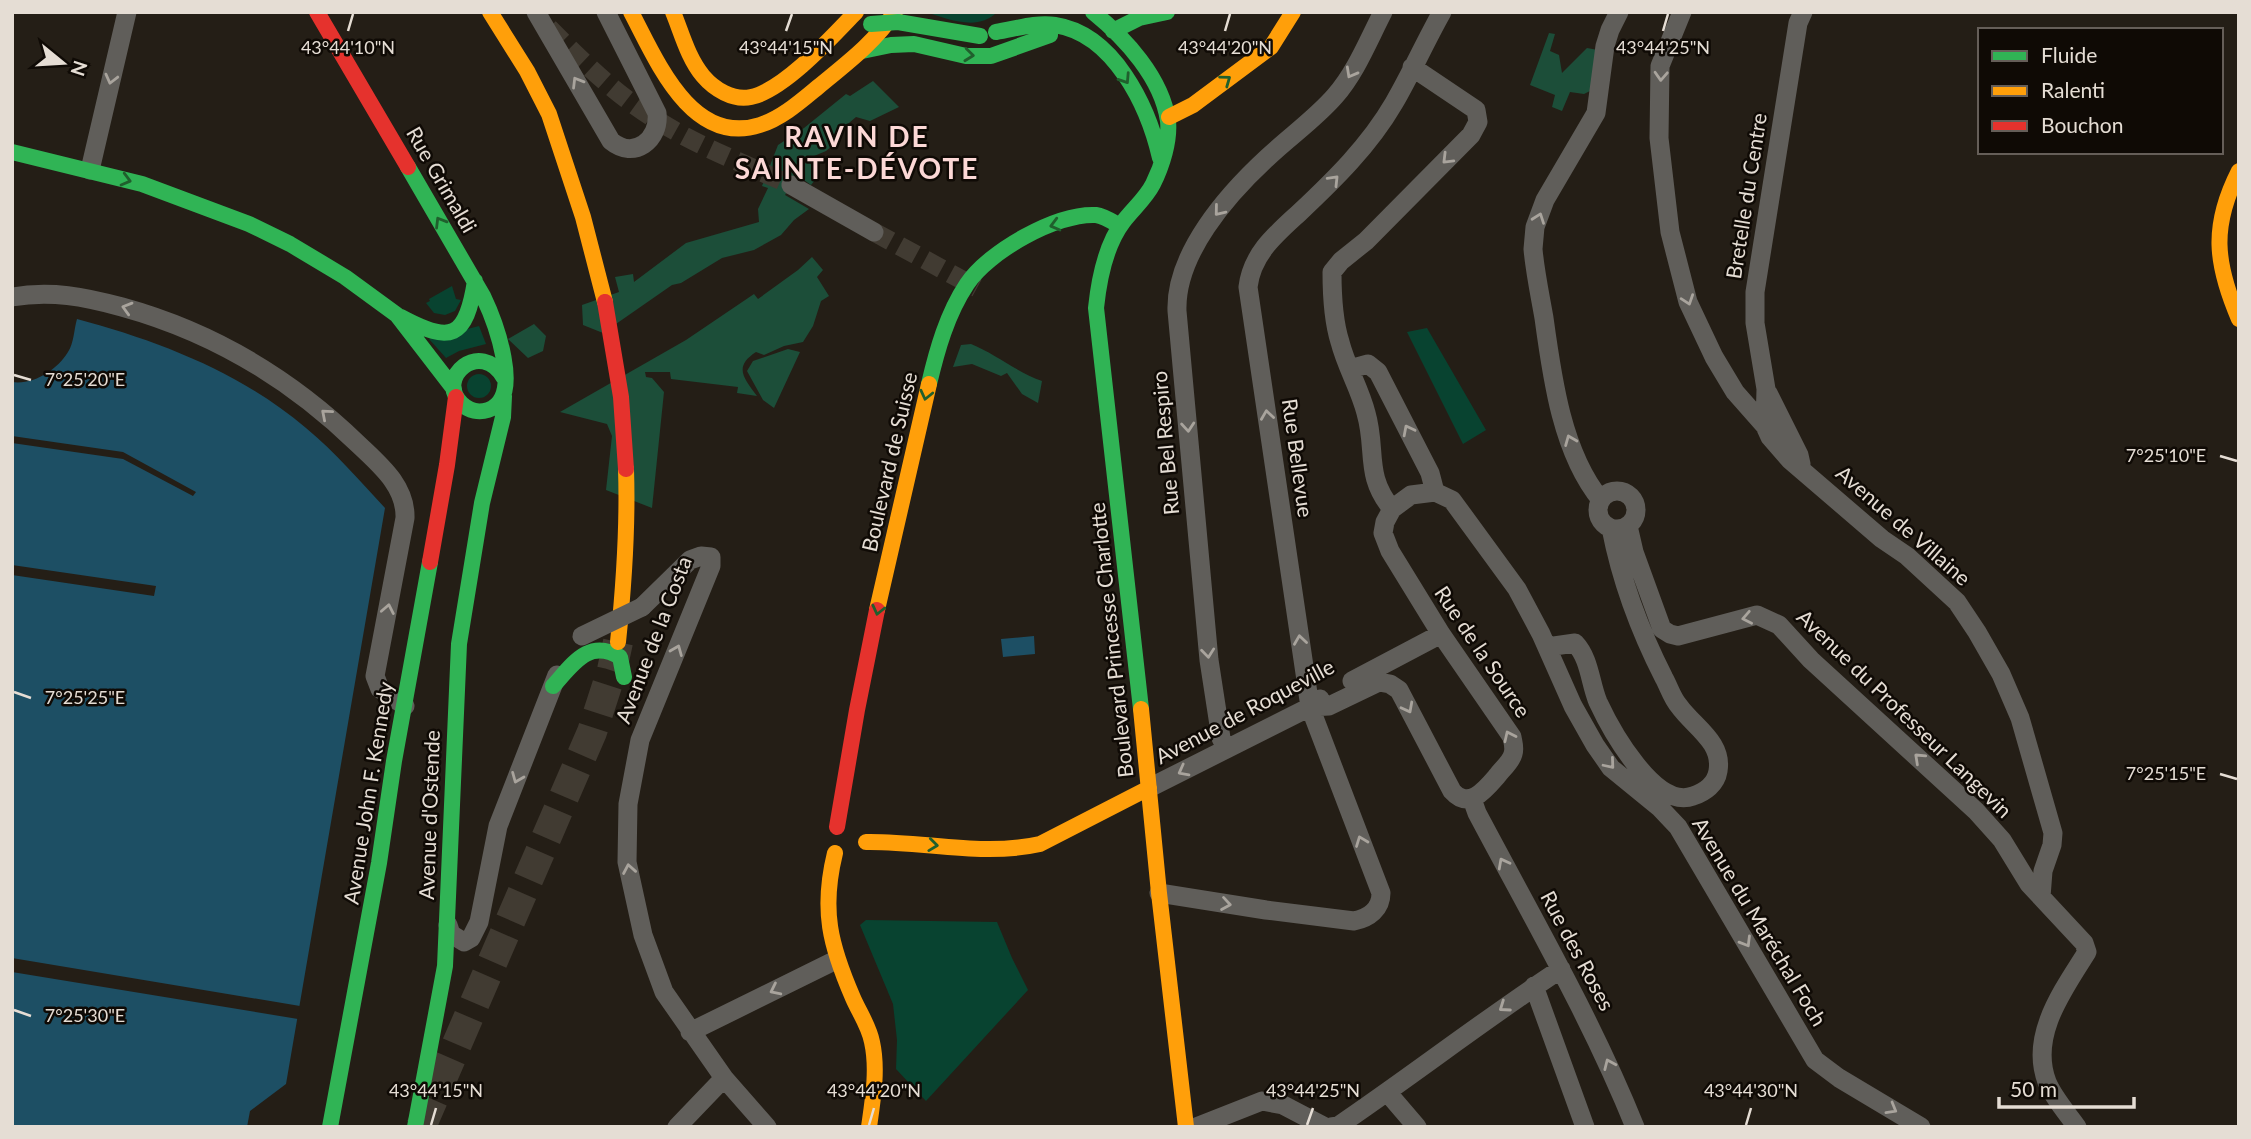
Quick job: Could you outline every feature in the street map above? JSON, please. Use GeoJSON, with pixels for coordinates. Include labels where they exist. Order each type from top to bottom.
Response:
{"type":"FeatureCollection","features":[{"type":"Feature","properties":{"kind":"main road","name":"Rue Grimaldi"},"geometry":{"type":"LineString","coordinates":[[317,12],[475,281],[490,311],[502,346],[504,378]]}},
{"type":"Feature","properties":{"kind":"main road"},"geometry":{"type":"LineString","coordinates":[[476,12],[564,157]]}},
{"type":"Feature","properties":{"kind":"main road"},"geometry":{"type":"LineString","coordinates":[[490,12],[543,100],[575,187],[599,270],[620,381],[627,457],[628,532],[618,642]]}},
{"type":"Feature","properties":{"kind":"main road"},"geometry":{"type":"LineString","coordinates":[[631,12],[669,80],[686,103],[702,115],[732,128],[764,125],[786,113],[874,41],[895,12]]}},
{"type":"Feature","properties":{"kind":"main road"},"geometry":{"type":"LineString","coordinates":[[673,12],[691,57],[712,86],[735,96],[751,97],[766,92],[827,42],[856,12]]}},
{"type":"Feature","properties":{"kind":"main road"},"geometry":{"type":"LineString","coordinates":[[988,34],[1010,24],[1018,12]]}},
{"type":"Feature","properties":{"kind":"main road"},"geometry":{"type":"LineString","coordinates":[[1093,12],[1113,30],[1145,70],[1169,117],[1193,104],[1271,47],[1293,12]]}},
{"type":"Feature","properties":{"kind":"main road"},"geometry":{"type":"LineString","coordinates":[[1113,30],[1139,19],[1167,12]]}},
{"type":"Feature","properties":{"kind":"main road"},"geometry":{"type":"LineString","coordinates":[[827,42],[850,29],[879,21],[915,23],[968,36],[988,34],[1050,18],[1088,36],[1107,52],[1131,87],[1153,128],[1161,164]]}},
{"type":"Feature","properties":{"kind":"main road"},"geometry":{"type":"LineString","coordinates":[[862,51],[897,44],[914,44],[966,56],[991,56],[1056,34],[1088,36]]}},
{"type":"Feature","properties":{"kind":"main road","name":"Boulevard Princesse Charlotte"},"geometry":{"type":"LineString","coordinates":[[1169,117],[1170,134],[1152,187],[1120,226],[1104,267],[1096,302],[1096,320],[1137,667],[1186,1127]]}},
{"type":"Feature","properties":{"kind":"main road"},"geometry":{"type":"LineString","coordinates":[[12,152],[90,170],[187,199],[249,224],[320,262],[397,315],[440,334],[457,331],[465,323],[470,313],[475,281]]}},
{"type":"Feature","properties":{"kind":"main road"},"geometry":{"type":"LineString","coordinates":[[2239,171],[2221,208],[2217,230],[2218,258],[2231,279],[2239,319]]}},
{"type":"Feature","properties":{"kind":"main road","name":"Boulevard de Suisse"},"geometry":{"type":"LineString","coordinates":[[854,843],[831,845],[831,838],[837,827],[841,788],[861,685],[926,398],[935,360],[955,307],[972,277],[986,264],[1040,229],[1095,215],[1120,226]]}},
{"type":"Feature","properties":{"kind":"main road"},"geometry":{"type":"LineString","coordinates":[[397,315],[468,409]]}},
{"type":"Feature","properties":{"kind":"main road"},"geometry":{"type":"LineString","coordinates":[[477,360],[490,362],[504,378],[504,396],[496,406],[468,409],[454,381],[460,369],[477,360]]}},
{"type":"Feature","properties":{"kind":"main road","name":"Avenue d'Ostende"},"geometry":{"type":"LineString","coordinates":[[415,1127],[445,966],[456,676],[482,503],[499,438],[504,396]]}},
{"type":"Feature","properties":{"kind":"main road","name":"Avenue John F. Kennedy"},"geometry":{"type":"LineString","coordinates":[[447,465],[461,434],[468,409]]}},
{"type":"Feature","properties":{"kind":"main road","name":"Avenue John F. Kennedy"},"geometry":{"type":"LineString","coordinates":[[330,1127],[371,908],[447,465],[468,409]]}},
{"type":"Feature","properties":{"kind":"main road","name":"Avenue d'Ostende"},"geometry":{"type":"LineString","coordinates":[[481,442],[482,503]]}},
{"type":"Feature","properties":{"kind":"main road"},"geometry":{"type":"LineString","coordinates":[[553,686],[579,658],[597,648],[607,649],[620,657],[624,677]]}},
{"type":"Feature","properties":{"kind":"main road","name":"Avenue de Roqueville"},"geometry":{"type":"LineString","coordinates":[[837,827],[842,824],[854,843],[891,840],[971,850],[1002,850],[1040,844],[1149,788]]}},
{"type":"Feature","properties":{"kind":"main road"},"geometry":{"type":"LineString","coordinates":[[854,843],[828,883],[827,916],[836,960],[872,1041],[873,1090],[869,1127]]}},
{"type":"Feature","properties":{"kind":"street"},"geometry":{"type":"LineString","coordinates":[[90,170],[127,12]]}},
{"type":"Feature","properties":{"kind":"street"},"geometry":{"type":"LineString","coordinates":[[536,12],[611,141],[623,149],[632,150],[652,137],[656,129],[657,113],[606,12]]}},
{"type":"Feature","properties":{"kind":"street","name":"Rue Bel Respiro"},"geometry":{"type":"LineString","coordinates":[[1226,748],[1221,738],[1209,660],[1177,300],[1180,279],[1208,224],[1265,160],[1348,81],[1383,12]]}},
{"type":"Feature","properties":{"kind":"street","name":"Rue Bellevue"},"geometry":{"type":"LineString","coordinates":[[1159,893],[1344,921],[1363,919],[1379,905],[1381,893],[1310,707],[1248,287],[1250,272],[1259,252],[1336,179],[1370,138],[1394,103],[1442,12]]}},
{"type":"Feature","properties":{"kind":"street"},"geometry":{"type":"LineString","coordinates":[[1601,500],[1588,485],[1562,420],[1552,380],[1533,249],[1535,227],[1545,200],[1596,113],[1605,46],[1609,30],[1619,12]]}},
{"type":"Feature","properties":{"kind":"street","name":"Avenue de Villaine"},"geometry":{"type":"LineString","coordinates":[[1682,12],[1660,66],[1659,138],[1670,232],[1688,302],[1714,357],[1735,392],[1790,460],[1882,539],[1935,580],[1957,602],[1977,632],[2001,674],[2020,718],[2053,833],[2043,871],[2040,897]]}},
{"type":"Feature","properties":{"kind":"street","name":"Bretelle du Centre"},"geometry":{"type":"LineString","coordinates":[[1766,389],[1755,323],[1755,292],[1798,23],[1803,12]]}},
{"type":"Feature","properties":{"kind":"street"},"geometry":{"type":"LineString","coordinates":[[1412,67],[1471,105],[1476,110],[1478,122],[1471,135],[1332,272],[1335,318],[1340,343],[1366,412],[1372,439],[1376,487],[1392,509],[1411,495],[1443,496]]}},
{"type":"Feature","properties":{"kind":"street"},"geometry":{"type":"LineString","coordinates":[[791,185],[874,232]]}},
{"type":"Feature","properties":{"kind":"street"},"geometry":{"type":"LineString","coordinates":[[12,297],[48,293],[92,298],[180,325],[250,360],[308,399],[381,467],[402,495],[405,518],[375,676],[380,689],[405,706]]}},
{"type":"Feature","properties":{"kind":"street","name":"Avenue du Maréchal Foch"},"geometry":{"type":"LineString","coordinates":[[1350,369],[1368,364],[1378,372],[1443,496],[1517,589],[1573,706],[1595,745],[1611,768],[1660,808],[1678,827],[1815,1060],[1832,1074],[1921,1127]]}},
{"type":"Feature","properties":{"kind":"street"},"geometry":{"type":"LineString","coordinates":[[1742,400],[1750,404],[1757,401],[1766,389]]}},
{"type":"Feature","properties":{"kind":"street"},"geometry":{"type":"LineString","coordinates":[[1765,426],[1766,389]]}},
{"type":"Feature","properties":{"kind":"street","name":"Avenue de Villaine"},"geometry":{"type":"LineString","coordinates":[[1766,389],[1799,455],[1802,469]]}},
{"type":"Feature","properties":{"kind":"street"},"geometry":{"type":"LineString","coordinates":[[1610,492],[1628,494],[1635,503],[1636,516],[1619,527],[1600,517],[1598,509],[1601,500],[1610,492]]}},
{"type":"Feature","properties":{"kind":"street","name":"Rue de la Source"},"geometry":{"type":"LineString","coordinates":[[1392,509],[1383,533],[1390,551],[1441,634],[1512,737],[1512,758],[1477,796]]}},
{"type":"Feature","properties":{"kind":"street"},"geometry":{"type":"LineString","coordinates":[[1547,647],[1575,643],[1582,651],[1597,700],[1628,756],[1662,791],[1677,797],[1691,797],[1708,789],[1717,777],[1719,763],[1712,742],[1678,706],[1648,647],[1616,556],[1619,527]]}},
{"type":"Feature","properties":{"kind":"street","name":"Avenue du Professeur Langevin"},"geometry":{"type":"LineString","coordinates":[[1619,527],[1633,552],[1662,629],[1678,636],[1757,615],[1779,625],[1811,660],[1976,811],[2002,840],[2029,884],[2084,943],[2087,952],[2048,1019],[2043,1042],[2047,1082],[2077,1127]]}},
{"type":"Feature","properties":{"kind":"street","name":"Avenue de la Costa"},"geometry":{"type":"LineString","coordinates":[[448,925],[451,934],[464,942],[471,938],[479,922],[498,826],[567,655],[582,636],[642,607],[690,560],[701,556],[711,557],[711,566],[640,740],[627,816],[627,862],[643,935],[664,992],[724,1077],[767,1127]]}},
{"type":"Feature","properties":{"kind":"street","name":"Avenue de Roqueville"},"geometry":{"type":"LineString","coordinates":[[1149,788],[1310,707],[1330,692],[1441,634]]}},
{"type":"Feature","properties":{"kind":"street"},"geometry":{"type":"LineString","coordinates":[[1310,707],[1329,706],[1379,682],[1390,684],[1399,690],[1452,792],[1458,797],[1477,796]]}},
{"type":"Feature","properties":{"kind":"street"},"geometry":{"type":"LineString","coordinates":[[1573,706],[1597,700]]}},
{"type":"Feature","properties":{"kind":"street","name":"Rue des Roses"},"geometry":{"type":"LineString","coordinates":[[1477,796],[1477,813],[1560,969],[1567,977],[1610,1065],[1636,1127]]}},
{"type":"Feature","properties":{"kind":"street"},"geometry":{"type":"LineString","coordinates":[[2002,840],[2029,856],[2048,855]]}},
{"type":"Feature","properties":{"kind":"street"},"geometry":{"type":"LineString","coordinates":[[690,1032],[836,960]]}},
{"type":"Feature","properties":{"kind":"street"},"geometry":{"type":"LineString","coordinates":[[1331,1127],[1338,1126],[1387,1093],[1429,1060],[1560,969]]}},
{"type":"Feature","properties":{"kind":"street"},"geometry":{"type":"LineString","coordinates":[[1534,986],[1585,1127]]}},
{"type":"Feature","properties":{"kind":"street"},"geometry":{"type":"LineString","coordinates":[[677,1127],[724,1077]]}},
{"type":"Feature","properties":{"kind":"street"},"geometry":{"type":"LineString","coordinates":[[1387,1093],[1417,1127]]}},
{"type":"Feature","properties":{"kind":"street"},"geometry":{"type":"LineString","coordinates":[[1196,1127],[1262,1101],[1283,1105],[1325,1127]]}},
{"type":"Feature","properties":{"kind":"green space"},"geometry":{"type":"Polygon","coordinates":[[[926,12],[997,12],[989,18],[972,23],[926,12]]]}},
{"type":"Feature","properties":{"kind":"green space"},"geometry":{"type":"Polygon","coordinates":[[[1549,33],[1555,34],[1550,51],[1559,55],[1562,73],[1587,48],[1598,50],[1596,88],[1584,94],[1570,92],[1562,111],[1552,107],[1555,95],[1530,85],[1549,33]]]}},
{"type":"Feature","properties":{"kind":"green space"},"geometry":{"type":"Polygon","coordinates":[[[873,81],[899,107],[870,121],[856,117],[836,134],[838,141],[826,151],[807,159],[819,175],[811,185],[797,175],[785,195],[809,209],[794,220],[781,235],[754,250],[722,258],[681,283],[672,285],[603,333],[583,325],[582,305],[619,292],[615,277],[633,274],[634,282],[686,243],[759,222],[758,209],[768,188],[762,186],[778,145],[846,94],[850,96],[873,81]]]}},
{"type":"Feature","properties":{"kind":"green space"},"geometry":{"type":"Polygon","coordinates":[[[812,257],[823,270],[817,277],[829,296],[821,301],[813,326],[803,342],[784,346],[764,355],[756,352],[749,357],[743,373],[757,396],[737,393],[738,387],[671,379],[670,372],[645,372],[646,377],[652,378],[664,392],[652,508],[606,490],[612,436],[607,424],[560,412],[686,340],[754,294],[758,299],[812,257]]]}},
{"type":"Feature","properties":{"kind":"green space"},"geometry":{"type":"Polygon","coordinates":[[[452,286],[456,299],[461,300],[455,311],[445,315],[434,313],[426,303],[452,286]]]}},
{"type":"Feature","properties":{"kind":"green space"},"geometry":{"type":"Polygon","coordinates":[[[534,324],[546,336],[543,351],[528,358],[508,339],[534,324]]]}},
{"type":"Feature","properties":{"kind":"green space"},"geometry":{"type":"Polygon","coordinates":[[[479,326],[486,344],[459,351],[446,358],[429,339],[479,326]]]}},
{"type":"Feature","properties":{"kind":"green space"},"geometry":{"type":"Polygon","coordinates":[[[1427,328],[1486,430],[1463,444],[1407,332],[1427,328]]]}},
{"type":"Feature","properties":{"kind":"green space"},"geometry":{"type":"Polygon","coordinates":[[[971,344],[1042,381],[1038,403],[1022,394],[1007,373],[1001,376],[972,364],[953,367],[961,345],[971,344]]]}},
{"type":"Feature","properties":{"kind":"green space"},"geometry":{"type":"Polygon","coordinates":[[[788,349],[800,352],[774,408],[763,400],[747,371],[753,361],[788,349]]]}},
{"type":"Feature","properties":{"kind":"green space"},"geometry":{"type":"Polygon","coordinates":[[[479,374],[488,377],[491,386],[488,395],[479,398],[470,395],[467,386],[470,377],[479,374]]]}},
{"type":"Feature","properties":{"kind":"green space"},"geometry":{"type":"Polygon","coordinates":[[[866,920],[997,922],[1028,990],[926,1101],[896,1069],[897,1040],[893,1004],[860,925],[866,920]]]}},
{"type":"Feature","properties":{"kind":"water"},"geometry":{"type":"Polygon","coordinates":[[[77,319],[168,348],[254,390],[317,437],[385,508],[286,1084],[250,1111],[247,1127],[12,1127],[12,382],[36,379],[58,365],[70,348],[77,319]]]}},
{"type":"Feature","properties":{"kind":"water"},"geometry":{"type":"Polygon","coordinates":[[[1034,636],[1035,654],[1003,657],[1001,639],[1034,636]]]}},
{"type":"Feature","properties":{"kind":"pier"},"geometry":{"type":"Polygon","coordinates":[[[12,436],[123,452],[196,492],[193,496],[123,459],[12,443],[12,436]]]}},
{"type":"Feature","properties":{"kind":"pier"},"geometry":{"type":"Polygon","coordinates":[[[12,565],[156,586],[154,596],[12,575],[12,565]]]}},
{"type":"Feature","properties":{"kind":"pier"},"geometry":{"type":"Polygon","coordinates":[[[12,958],[300,1006],[298,1019],[12,972],[12,958]]]}},
{"type":"Feature","properties":{"kind":"tunnel"},"geometry":{"type":"LineString","coordinates":[[549,28],[586,65],[655,119],[704,146],[791,185]]}},
{"type":"Feature","properties":{"kind":"tunnel"},"geometry":{"type":"LineString","coordinates":[[874,232],[977,288]]}},
{"type":"Feature","properties":{"kind":"tunnel"},"geometry":{"type":"LineString","coordinates":[[421,1127],[592,732],[618,642]]}},
{"type":"Feature","properties":{"kind":"traffic: fast"},"geometry":{"type":"LineString","coordinates":[[1093,12],[1129,47],[1150,74],[1158,89],[1168,121],[1167,145],[1153,184],[1123,222],[1107,252],[1096,308],[1141,709]]}},
{"type":"Feature","properties":{"kind":"traffic: fast"},"geometry":{"type":"LineString","coordinates":[[1113,31],[1139,18],[1167,12]]}},
{"type":"Feature","properties":{"kind":"traffic: fast"},"geometry":{"type":"LineString","coordinates":[[871,24],[898,22],[980,36]]}},
{"type":"Feature","properties":{"kind":"traffic: fast"},"geometry":{"type":"LineString","coordinates":[[996,32],[1048,24],[1076,31],[1095,42],[1111,57],[1137,95],[1160,158]]}},
{"type":"Feature","properties":{"kind":"traffic: fast"},"geometry":{"type":"LineString","coordinates":[[862,51],[914,44],[966,56],[991,56],[1050,35]]}},
{"type":"Feature","properties":{"kind":"traffic: fast"},"geometry":{"type":"LineString","coordinates":[[12,152],[142,184],[249,224],[290,244],[345,277],[397,315],[454,389]]}},
{"type":"Feature","properties":{"kind":"traffic: fast"},"geometry":{"type":"LineString","coordinates":[[408,167],[483,296],[504,357],[506,375],[499,403],[488,410],[474,411],[462,404],[455,394],[457,374],[464,366],[473,362],[484,362],[494,367],[504,378]]}},
{"type":"Feature","properties":{"kind":"traffic: fast"},"geometry":{"type":"LineString","coordinates":[[929,384],[948,320],[967,284],[990,259],[1024,237],[1062,220],[1096,215],[1120,226]]}},
{"type":"Feature","properties":{"kind":"traffic: fast"},"geometry":{"type":"LineString","coordinates":[[401,317],[432,331],[453,331],[467,315],[475,281]]}},
{"type":"Feature","properties":{"kind":"traffic: fast"},"geometry":{"type":"LineString","coordinates":[[415,1127],[445,966],[459,644],[482,503],[503,417],[504,396]]}},
{"type":"Feature","properties":{"kind":"traffic: fast"},"geometry":{"type":"LineString","coordinates":[[330,1127],[379,863],[394,761],[430,562]]}},
{"type":"Feature","properties":{"kind":"traffic: fast"},"geometry":{"type":"LineString","coordinates":[[553,686],[582,656],[599,650],[620,657],[624,677]]}},
{"type":"Feature","properties":{"kind":"traffic: slow"},"geometry":{"type":"LineString","coordinates":[[490,12],[527,71],[549,114],[583,217],[605,302]]}},
{"type":"Feature","properties":{"kind":"traffic: slow"},"geometry":{"type":"LineString","coordinates":[[631,12],[652,53],[679,94],[695,111],[714,123],[736,128],[760,125],[791,109],[860,52],[895,12]]}},
{"type":"Feature","properties":{"kind":"traffic: slow"},"geometry":{"type":"LineString","coordinates":[[673,12],[689,54],[703,76],[724,93],[744,98],[764,92],[792,74],[856,12]]}},
{"type":"Feature","properties":{"kind":"traffic: slow"},"geometry":{"type":"LineString","coordinates":[[1169,117],[1193,105],[1271,47],[1293,12]]}},
{"type":"Feature","properties":{"kind":"traffic: slow"},"geometry":{"type":"LineString","coordinates":[[2239,171],[2220,227],[2221,262],[2239,319]]}},
{"type":"Feature","properties":{"kind":"traffic: slow"},"geometry":{"type":"LineString","coordinates":[[877,610],[929,384]]}},
{"type":"Feature","properties":{"kind":"traffic: slow"},"geometry":{"type":"LineString","coordinates":[[618,642],[625,556],[626,469]]}},
{"type":"Feature","properties":{"kind":"traffic: slow"},"geometry":{"type":"LineString","coordinates":[[1141,709],[1186,1127]]}},
{"type":"Feature","properties":{"kind":"traffic: slow"},"geometry":{"type":"LineString","coordinates":[[866,842],[975,849],[1018,848],[1040,844],[1149,788]]}},
{"type":"Feature","properties":{"kind":"traffic: slow"},"geometry":{"type":"LineString","coordinates":[[835,853],[829,892],[830,927],[839,961],[869,1030],[874,1052],[875,1073],[869,1127]]}},
{"type":"Feature","properties":{"kind":"traffic: jam"},"geometry":{"type":"LineString","coordinates":[[317,12],[408,167]]}},
{"type":"Feature","properties":{"kind":"traffic: jam"},"geometry":{"type":"LineString","coordinates":[[605,302],[621,397],[626,469]]}},
{"type":"Feature","properties":{"kind":"traffic: jam"},"geometry":{"type":"LineString","coordinates":[[430,562],[456,397]]}},
{"type":"Feature","properties":{"kind":"traffic: jam"},"geometry":{"type":"LineString","coordinates":[[837,827],[877,610]]}},
{"type":"Feature","properties":{"kind":"district","name":"RAVIN DE SAINTE-DÉVOTE"},"geometry":{"type":"Point","coordinates":[857,153]}}]}
